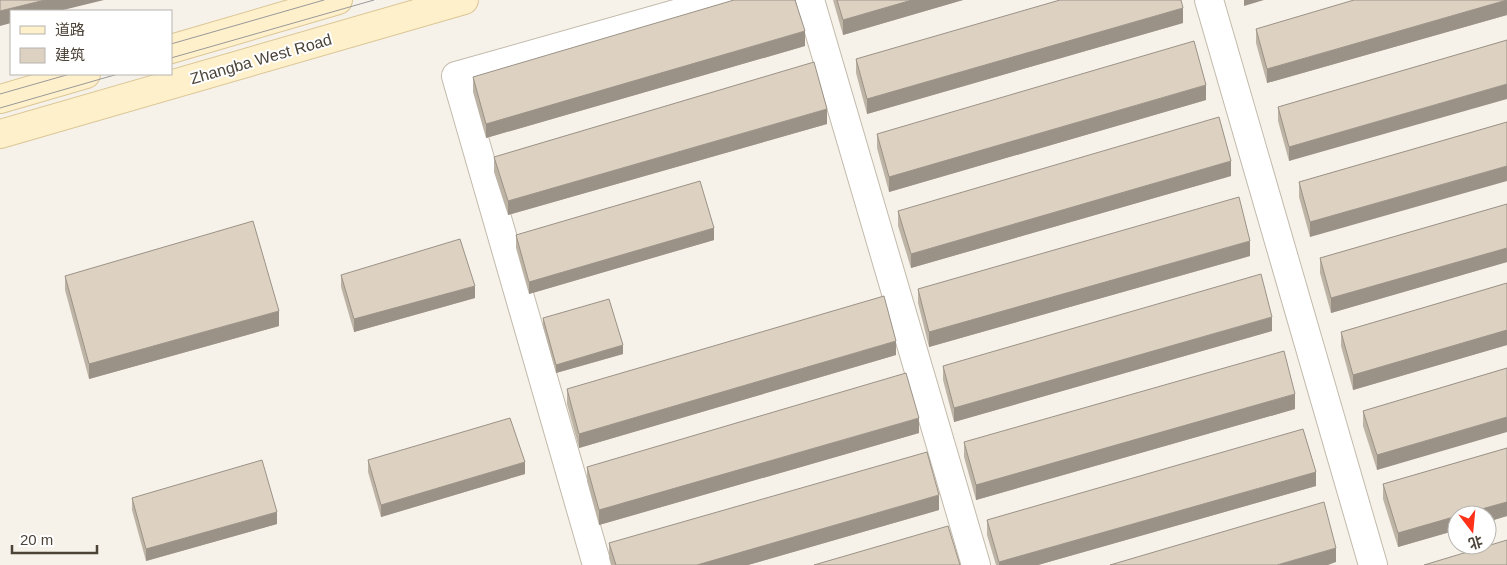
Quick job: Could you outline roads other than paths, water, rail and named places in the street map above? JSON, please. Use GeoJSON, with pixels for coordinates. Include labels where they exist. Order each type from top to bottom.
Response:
{"type":"FeatureCollection","features":[{"type":"Feature","properties":{"kind":"main road"},"geometry":{"type":"LineString","coordinates":[[172,49],[338,0]]}},
{"type":"Feature","properties":{"kind":"main road","name":"Zhangba West Road"},"geometry":{"type":"LineString","coordinates":[[0,134],[464,0]]}},
{"type":"Feature","properties":{"kind":"main road"},"geometry":{"type":"LineString","coordinates":[[0,99],[83,75]]}},
{"type":"Feature","properties":{"kind":"street"},"geometry":{"type":"LineString","coordinates":[[597,565],[456,76],[725,0]]}},
{"type":"Feature","properties":{"kind":"street"},"geometry":{"type":"LineString","coordinates":[[810,0],[976,565]]}},
{"type":"Feature","properties":{"kind":"street"},"geometry":{"type":"LineString","coordinates":[[1209,0],[1373,565]]}},
{"type":"Feature","properties":{"kind":"tram line"},"geometry":{"type":"LineString","coordinates":[[172,44],[324,0]]}},
{"type":"Feature","properties":{"kind":"tram line"},"geometry":{"type":"LineString","coordinates":[[172,58],[374,0]]}},
{"type":"Feature","properties":{"kind":"tram line"},"geometry":{"type":"LineString","coordinates":[[0,94],[66,75]]}},
{"type":"Feature","properties":{"kind":"tram line"},"geometry":{"type":"LineString","coordinates":[[0,108],[115,75]]}}]}
